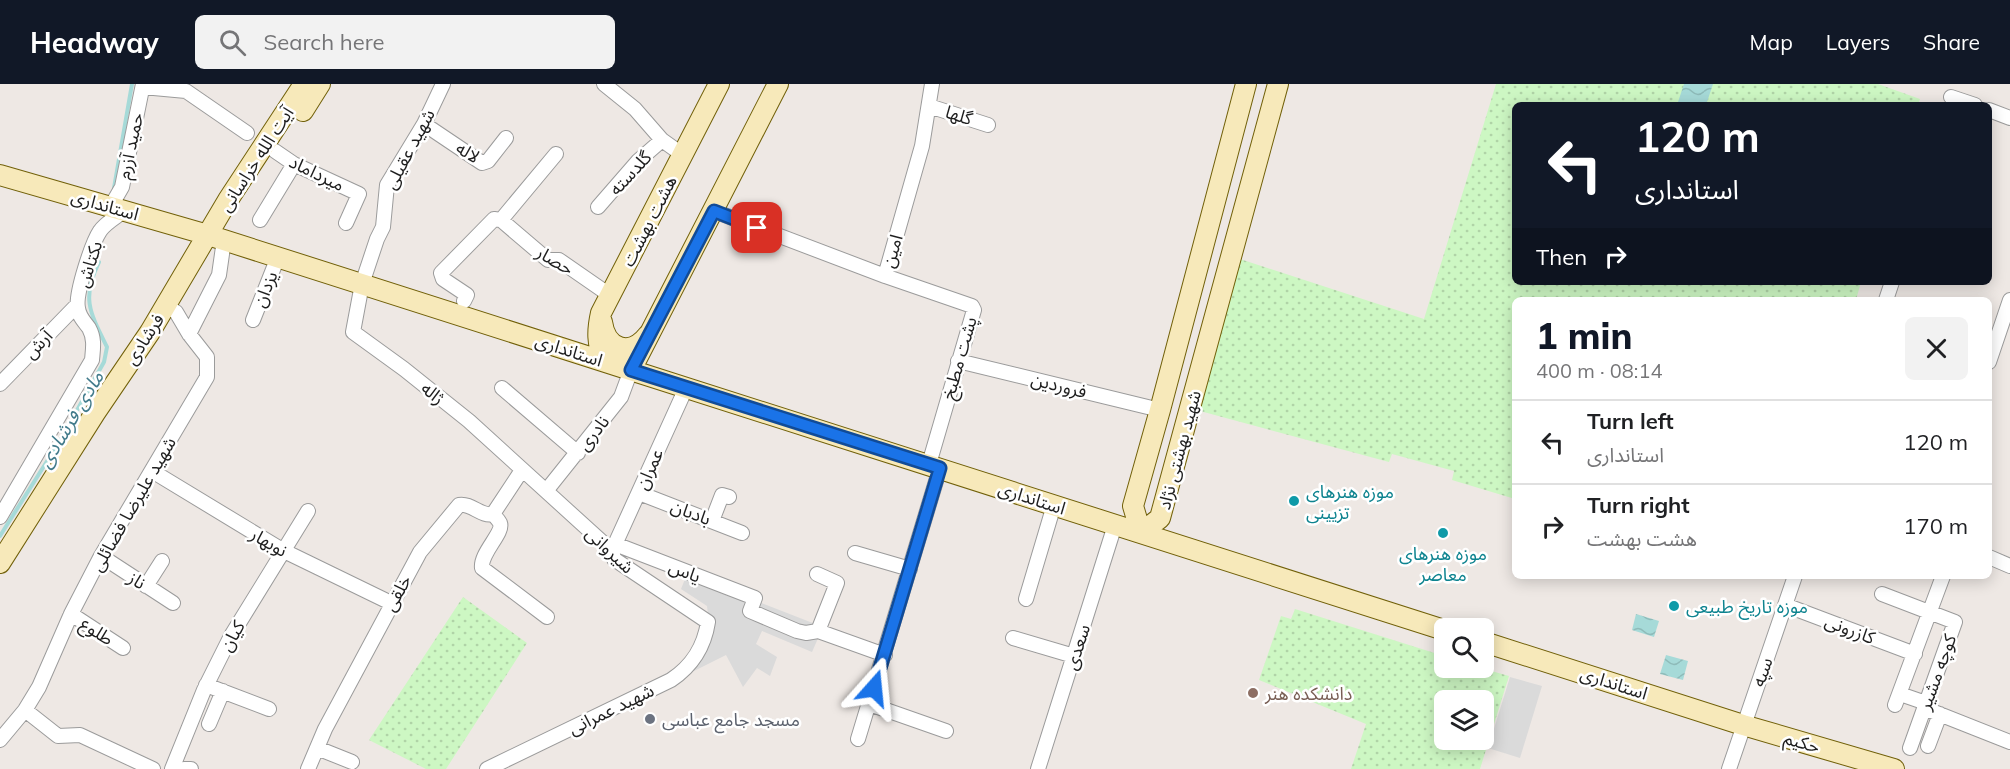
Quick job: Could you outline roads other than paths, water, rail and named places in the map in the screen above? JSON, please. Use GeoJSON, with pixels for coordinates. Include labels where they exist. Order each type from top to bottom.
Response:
{"type":"FeatureCollection","features":[{"type":"Feature","properties":{"kind":"main road","name":"آیت الله خراسانی"},"geometry":{"type":"LineString","coordinates":[[217,238],[304,84]]}},
{"type":"Feature","properties":{"kind":"main road","name":"آیت الله خراسانی"},"geometry":{"type":"LineString","coordinates":[[217,238],[320,84]]}},
{"type":"Feature","properties":{"kind":"main road","name":"هشت بهشت"},"geometry":{"type":"LineString","coordinates":[[604,361],[598,344],[597,330],[606,304],[719,84]]}},
{"type":"Feature","properties":{"kind":"main road"},"geometry":{"type":"LineString","coordinates":[[631,370],[778,84]]}},
{"type":"Feature","properties":{"kind":"main road","name":"شهید بهشتی نژاد"},"geometry":{"type":"LineString","coordinates":[[1246,84],[1133,506],[1141,533],[1160,518],[1278,84]]}},
{"type":"Feature","properties":{"kind":"main road","name":"استانداری"},"geometry":{"type":"LineString","coordinates":[[0,175],[278,257],[1434,627]]}},
{"type":"Feature","properties":{"kind":"main road","name":"فرشادی"},"geometry":{"type":"LineString","coordinates":[[0,563],[166,306],[217,238]]}},
{"type":"Feature","properties":{"kind":"main road"},"geometry":{"type":"LineString","coordinates":[[606,304],[604,333],[616,346],[625,348],[635,346],[649,333]]}},
{"type":"Feature","properties":{"kind":"main road","name":"استانداری"},"geometry":{"type":"LineString","coordinates":[[1494,645],[1743,725]]}},
{"type":"Feature","properties":{"kind":"main road","name":"حکیم"},"geometry":{"type":"LineString","coordinates":[[1743,725],[1894,769]]}},
{"type":"Feature","properties":{"kind":"street","name":"شهید عقیلی"},"geometry":{"type":"LineString","coordinates":[[362,284],[383,227],[387,185],[424,124],[443,84]]}},
{"type":"Feature","properties":{"kind":"street"},"geometry":{"type":"LineString","coordinates":[[604,84],[635,109],[662,140],[682,155]]}},
{"type":"Feature","properties":{"kind":"street","name":"امین"},"geometry":{"type":"LineString","coordinates":[[714,211],[885,276],[922,146],[932,84]]}},
{"type":"Feature","properties":{"kind":"street"},"geometry":{"type":"LineString","coordinates":[[143,86],[186,91],[247,133]]}},
{"type":"Feature","properties":{"kind":"street","name":"حمید آزرم"},"geometry":{"type":"LineString","coordinates":[[118,208],[143,86]]}},
{"type":"Feature","properties":{"kind":"street"},"geometry":{"type":"LineString","coordinates":[[1952,95],[1968,102]]}},
{"type":"Feature","properties":{"kind":"street","name":"گلها"},"geometry":{"type":"LineString","coordinates":[[929,106],[988,125]]}},
{"type":"Feature","properties":{"kind":"street"},"geometry":{"type":"LineString","coordinates":[[1992,111],[2010,118]]}},
{"type":"Feature","properties":{"kind":"street","name":"لاله"},"geometry":{"type":"LineString","coordinates":[[424,124],[482,163],[488,161],[506,138]]}},
{"type":"Feature","properties":{"kind":"street","name":"گلدسته"},"geometry":{"type":"LineString","coordinates":[[598,207],[638,161],[662,140]]}},
{"type":"Feature","properties":{"kind":"street","name":"میرداماد"},"geometry":{"type":"LineString","coordinates":[[275,151],[294,164],[359,194],[346,223]]}},
{"type":"Feature","properties":{"kind":"street"},"geometry":{"type":"LineString","coordinates":[[464,301],[467,295],[443,279],[441,273],[490,221],[501,220],[556,154]]}},
{"type":"Feature","properties":{"kind":"street"},"geometry":{"type":"LineString","coordinates":[[260,220],[294,164]]}},
{"type":"Feature","properties":{"kind":"street","name":"بکتاش"},"geometry":{"type":"LineString","coordinates":[[0,517],[92,360],[94,343],[77,305],[86,266],[100,231],[118,208]]}},
{"type":"Feature","properties":{"kind":"street","name":"حصار"},"geometry":{"type":"LineString","coordinates":[[501,220],[548,260],[559,260],[606,304]]}},
{"type":"Feature","properties":{"kind":"street"},"geometry":{"type":"LineString","coordinates":[[189,334],[219,275],[217,238]]}},
{"type":"Feature","properties":{"kind":"street","name":"یزدان"},"geometry":{"type":"LineString","coordinates":[[253,320],[278,257]]}},
{"type":"Feature","properties":{"kind":"street","name":"پشت مطبخ"},"geometry":{"type":"LineString","coordinates":[[858,739],[910,569],[958,361],[974,310],[972,306],[885,276]]}},
{"type":"Feature","properties":{"kind":"street","name":"ژاله"},"geometry":{"type":"LineString","coordinates":[[362,284],[353,332],[469,421],[546,491]]}},
{"type":"Feature","properties":{"kind":"street"},"geometry":{"type":"LineString","coordinates":[[1992,353],[2010,302]]}},
{"type":"Feature","properties":{"kind":"street","name":"آرش"},"geometry":{"type":"LineString","coordinates":[[0,384],[77,305]]}},
{"type":"Feature","properties":{"kind":"street","name":"شهید علیرضا فضائلی"},"geometry":{"type":"LineString","coordinates":[[25,710],[39,687],[71,614],[101,556],[207,377],[207,357],[176,312],[166,306]]}},
{"type":"Feature","properties":{"kind":"street"},"geometry":{"type":"LineString","coordinates":[[1996,342],[2010,347]]}},
{"type":"Feature","properties":{"kind":"street","name":"فروردین"},"geometry":{"type":"LineString","coordinates":[[958,361],[1160,410]]}},
{"type":"Feature","properties":{"kind":"street","name":"نادری"},"geometry":{"type":"LineString","coordinates":[[546,491],[621,397],[631,370]]}},
{"type":"Feature","properties":{"kind":"street"},"geometry":{"type":"LineString","coordinates":[[502,388],[578,453]]}},
{"type":"Feature","properties":{"kind":"street","name":"عمران"},"geometry":{"type":"LineString","coordinates":[[614,547],[686,388]]}},
{"type":"Feature","properties":{"kind":"street"},"geometry":{"type":"LineString","coordinates":[[522,470],[494,514],[500,523],[500,529],[487,549],[481,564],[482,568],[547,617]]}},
{"type":"Feature","properties":{"kind":"street","name":"نوبهار"},"geometry":{"type":"LineString","coordinates":[[152,471],[284,551],[391,603]]}},
{"type":"Feature","properties":{"kind":"street","name":"شیروانی"},"geometry":{"type":"LineString","coordinates":[[546,491],[614,547],[614,559],[708,622]]}},
{"type":"Feature","properties":{"kind":"street","name":"بادبان"},"geometry":{"type":"LineString","coordinates":[[639,493],[742,533]]}},
{"type":"Feature","properties":{"kind":"street"},"geometry":{"type":"LineString","coordinates":[[712,520],[722,495],[729,497]]}},
{"type":"Feature","properties":{"kind":"street","name":"خلقی"},"geometry":{"type":"LineString","coordinates":[[308,769],[391,603],[420,552],[459,505],[465,504],[488,516],[494,514]]}},
{"type":"Feature","properties":{"kind":"street"},"geometry":{"type":"LineString","coordinates":[[1026,599],[1054,505]]}},
{"type":"Feature","properties":{"kind":"street","name":"کیان"},"geometry":{"type":"LineString","coordinates":[[172,769],[206,685],[231,636],[308,511]]}},
{"type":"Feature","properties":{"kind":"street","name":"سعدی"},"geometry":{"type":"LineString","coordinates":[[1038,769],[1115,525]]}},
{"type":"Feature","properties":{"kind":"street","name":"یاس"},"geometry":{"type":"LineString","coordinates":[[614,547],[755,598],[750,611],[806,633],[818,631]]}},
{"type":"Feature","properties":{"kind":"street"},"geometry":{"type":"LineString","coordinates":[[855,553],[910,569]]}},
{"type":"Feature","properties":{"kind":"street","name":"ناز"},"geometry":{"type":"LineString","coordinates":[[101,556],[172,603]]}},
{"type":"Feature","properties":{"kind":"street"},"geometry":{"type":"LineString","coordinates":[[1992,558],[2010,566]]}},
{"type":"Feature","properties":{"kind":"street"},"geometry":{"type":"LineString","coordinates":[[146,586],[162,561]]}},
{"type":"Feature","properties":{"kind":"street"},"geometry":{"type":"LineString","coordinates":[[818,574],[837,584],[818,631],[885,655]]}},
{"type":"Feature","properties":{"kind":"street","name":"سپه"},"geometry":{"type":"LineString","coordinates":[[1729,769],[1794,579]]}},
{"type":"Feature","properties":{"kind":"street"},"geometry":{"type":"LineString","coordinates":[[1942,579],[1898,700],[1926,703],[1929,710],[2010,742]]}},
{"type":"Feature","properties":{"kind":"street"},"geometry":{"type":"LineString","coordinates":[[1882,594],[1930,612]]}},
{"type":"Feature","properties":{"kind":"street","name":"کازرونی"},"geometry":{"type":"LineString","coordinates":[[1785,605],[1915,654]]}},
{"type":"Feature","properties":{"kind":"street","name":"كوچه مشير"},"geometry":{"type":"LineString","coordinates":[[1910,748],[1955,622],[1930,612]]}},
{"type":"Feature","properties":{"kind":"street","name":"طلوع"},"geometry":{"type":"LineString","coordinates":[[71,614],[123,648]]}},
{"type":"Feature","properties":{"kind":"street","name":"شهید عمرانی"},"geometry":{"type":"LineString","coordinates":[[487,769],[671,680],[684,671],[701,648],[708,622]]}},
{"type":"Feature","properties":{"kind":"street"},"geometry":{"type":"LineString","coordinates":[[1013,638],[1074,656]]}},
{"type":"Feature","properties":{"kind":"street"},"geometry":{"type":"LineString","coordinates":[[206,685],[269,709]]}},
{"type":"Feature","properties":{"kind":"street"},"geometry":{"type":"LineString","coordinates":[[209,724],[223,692]]}},
{"type":"Feature","properties":{"kind":"street"},"geometry":{"type":"LineString","coordinates":[[869,704],[946,730]]}},
{"type":"Feature","properties":{"kind":"street"},"geometry":{"type":"LineString","coordinates":[[0,740],[25,710],[58,736],[81,735],[153,769]]}},
{"type":"Feature","properties":{"kind":"street"},"geometry":{"type":"LineString","coordinates":[[1928,746],[1940,714]]}},
{"type":"Feature","properties":{"kind":"street"},"geometry":{"type":"LineString","coordinates":[[317,748],[352,762]]}},
{"type":"Feature","properties":{"kind":"street"},"geometry":{"type":"LineString","coordinates":[[184,769],[191,769]]}},
{"type":"Feature","properties":{"kind":"water"},"geometry":{"type":"Polygon","coordinates":[[[1684,84],[1713,84],[1707,102],[1678,102],[1684,84]]]}},
{"type":"Feature","properties":{"kind":"water"},"geometry":{"type":"Polygon","coordinates":[[[1636,614],[1659,621],[1654,637],[1632,630],[1636,614]]]}},
{"type":"Feature","properties":{"kind":"water"},"geometry":{"type":"Polygon","coordinates":[[[1666,655],[1688,661],[1683,680],[1660,674],[1666,655]]]}},
{"type":"Feature","properties":{"kind":"waterway","name":"مادی فرشادی"},"geometry":{"type":"LineString","coordinates":[[114,188],[132,84]]}},
{"type":"Feature","properties":{"kind":"waterway","name":"مادی فرشادی"},"geometry":{"type":"LineString","coordinates":[[0,536],[61,439],[104,362],[107,347],[92,315],[89,296],[93,275],[99,262]]}},
{"type":"Feature","properties":{"kind":"place","name":"موزه هنرهای تزیینی"},"geometry":{"type":"Point","coordinates":[1294,501]}},
{"type":"Feature","properties":{"kind":"place","name":"موزه هنرهای معاصر"},"geometry":{"type":"Point","coordinates":[1443,533]}},
{"type":"Feature","properties":{"kind":"place","name":"موزه تاریخ طبیعی"},"geometry":{"type":"Point","coordinates":[1674,606]}},
{"type":"Feature","properties":{"kind":"place","name":"دانشکده هنر"},"geometry":{"type":"Point","coordinates":[1253,693]}},
{"type":"Feature","properties":{"kind":"place","name":"مسجد جامع عباسی"},"geometry":{"type":"Point","coordinates":[650,719]}}]}
